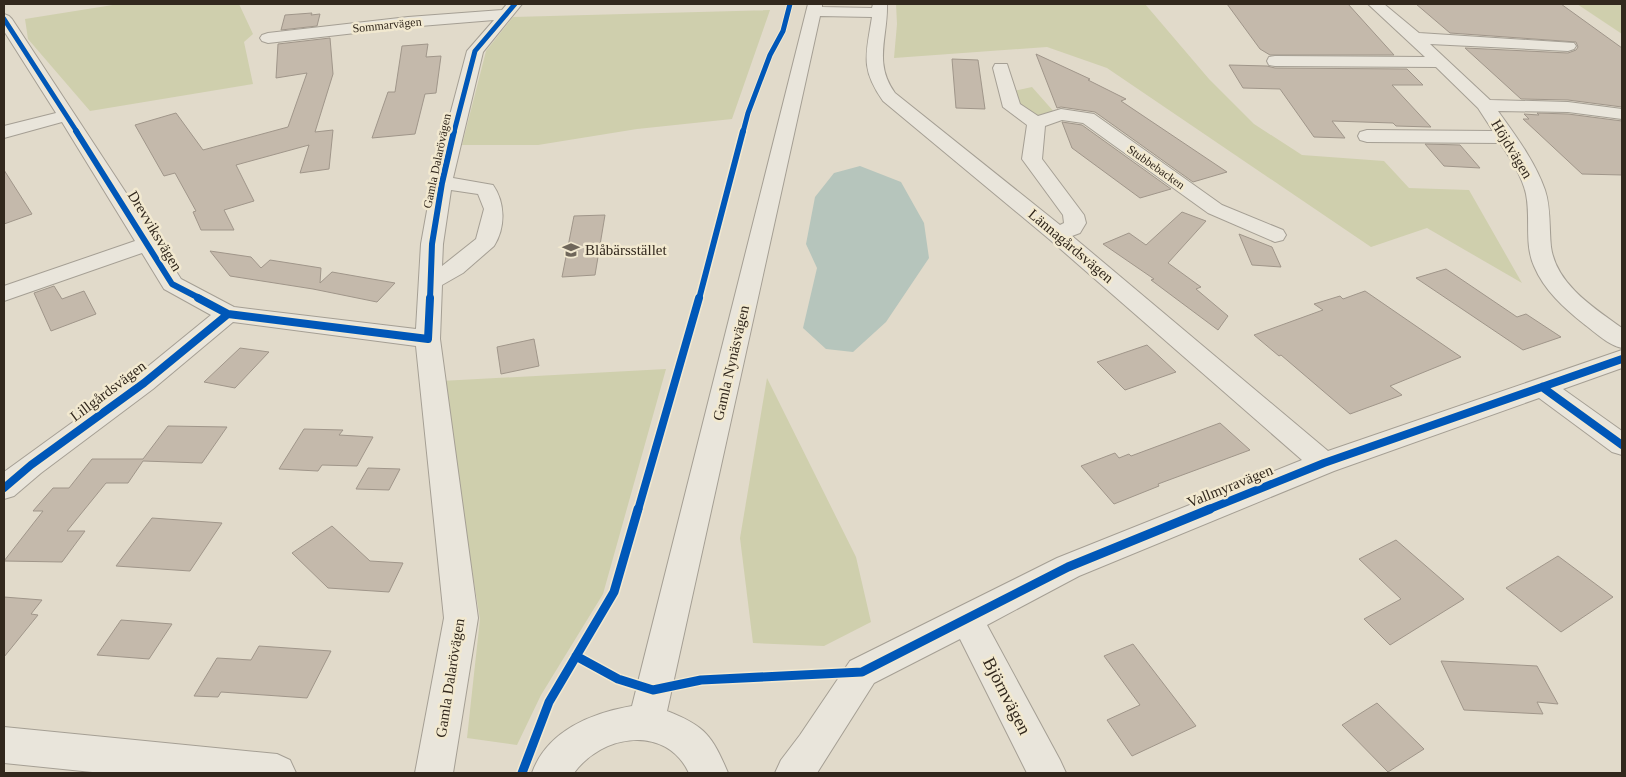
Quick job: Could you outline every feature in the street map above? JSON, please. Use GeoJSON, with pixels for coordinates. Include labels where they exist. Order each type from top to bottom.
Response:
{"type":"FeatureCollection","features":[{"type":"Feature","properties":{"kind":"street","name":"Höjdvägen"},"geometry":{"type":"LineString","coordinates":[[1375,4],[1415,38],[1485,105],[1535,188],[1541,254],[1551,276],[1580,308],[1622,340]]}},
{"type":"Feature","properties":{"kind":"street"},"geometry":{"type":"LineString","coordinates":[[814,8],[880,8]]}},
{"type":"Feature","properties":{"kind":"street","name":"Gamla Nynäsvägen"},"geometry":{"type":"LineString","coordinates":[[646,722],[814,8]]}},
{"type":"Feature","properties":{"kind":"street","name":"Lännagårdsvägen"},"geometry":{"type":"LineString","coordinates":[[880,8],[873,59],[875,76],[880,87],[904,110],[1056,234],[1324,463]]}},
{"type":"Feature","properties":{"kind":"street","name":"Sommarvägen"},"geometry":{"type":"LineString","coordinates":[[268,38],[511,9]]}},
{"type":"Feature","properties":{"kind":"street","name":"Gamla Dalarövägen"},"geometry":{"type":"LineString","coordinates":[[434,773],[462,618],[428,339],[432,244],[442,182],[475,51],[511,9]]}},
{"type":"Feature","properties":{"kind":"street","name":"Drevviksvägen"},"geometry":{"type":"LineString","coordinates":[[4,19],[122,202],[172,284],[228,314],[428,339]]}},
{"type":"Feature","properties":{"kind":"street"},"geometry":{"type":"LineString","coordinates":[[1415,38],[1568,46]]}},
{"type":"Feature","properties":{"kind":"street"},"geometry":{"type":"LineString","coordinates":[[1275,62],[1440,62]]}},
{"type":"Feature","properties":{"kind":"street"},"geometry":{"type":"LineString","coordinates":[[1001,68],[1012,108],[1036,124],[1032,159],[1073,215],[1074,224],[1072,228],[1056,234]]}},
{"type":"Feature","properties":{"kind":"street","name":"Höjdvägen"},"geometry":{"type":"LineString","coordinates":[[1485,105],[1568,107],[1622,114]]}},
{"type":"Feature","properties":{"kind":"street","name":"Stubbebacken"},"geometry":{"type":"LineString","coordinates":[[1036,124],[1061,114],[1088,118],[1215,209],[1275,235]]}},
{"type":"Feature","properties":{"kind":"street"},"geometry":{"type":"LineString","coordinates":[[4,132],[65,116]]}},
{"type":"Feature","properties":{"kind":"street"},"geometry":{"type":"LineString","coordinates":[[1367,136],[1506,137]]}},
{"type":"Feature","properties":{"kind":"street"},"geometry":{"type":"LineString","coordinates":[[430,282],[455,268],[486,241],[494,210],[486,189],[442,182]]}},
{"type":"Feature","properties":{"kind":"street"},"geometry":{"type":"LineString","coordinates":[[4,294],[146,244]]}},
{"type":"Feature","properties":{"kind":"street","name":"Lillgårdsvägen"},"geometry":{"type":"LineString","coordinates":[[4,488],[31,464],[144,382],[228,314]]}},
{"type":"Feature","properties":{"kind":"street","name":"Vallmyravägen"},"geometry":{"type":"LineString","coordinates":[[794,773],[813,748],[862,672],[1068,567],[1324,463],[1622,359]]}},
{"type":"Feature","properties":{"kind":"street"},"geometry":{"type":"LineString","coordinates":[[1542,387],[1622,446]]}},
{"type":"Feature","properties":{"kind":"street","name":"Björnvägen"},"geometry":{"type":"LineString","coordinates":[[966,618],[1047,773]]}},
{"type":"Feature","properties":{"kind":"street"},"geometry":{"type":"LineString","coordinates":[[551,773],[557,762],[583,739],[614,724],[646,722],[671,729],[692,742],[706,763],[709,773]]}},
{"type":"Feature","properties":{"kind":"street"},"geometry":{"type":"LineString","coordinates":[[4,745],[277,773]]}},
{"type":"Feature","properties":{"kind":"green space"},"geometry":{"type":"Polygon","coordinates":[[[119,4],[239,4],[253,34],[244,42],[253,84],[90,111],[28,39],[25,19],[119,4]]]}},
{"type":"Feature","properties":{"kind":"green space"},"geometry":{"type":"Polygon","coordinates":[[[896,4],[1145,4],[1209,79],[1254,124],[1302,155],[1384,161],[1409,188],[1469,190],[1522,283],[1427,228],[1371,247],[1107,68],[1047,47],[894,58],[897,24],[896,4]]]}},
{"type":"Feature","properties":{"kind":"green space"},"geometry":{"type":"Polygon","coordinates":[[[1577,4],[1622,4],[1622,34],[1577,4]]]}},
{"type":"Feature","properties":{"kind":"green space"},"geometry":{"type":"Polygon","coordinates":[[[770,10],[732,119],[637,129],[538,145],[462,145],[486,51],[513,17],[770,10]]]}},
{"type":"Feature","properties":{"kind":"green space"},"geometry":{"type":"Polygon","coordinates":[[[1032,87],[1055,113],[1037,120],[1018,107],[1014,91],[1032,87]]]}},
{"type":"Feature","properties":{"kind":"green space"},"geometry":{"type":"Polygon","coordinates":[[[666,369],[603,594],[541,695],[517,745],[467,738],[480,619],[441,381],[666,369]]]}},
{"type":"Feature","properties":{"kind":"green space"},"geometry":{"type":"Polygon","coordinates":[[[767,378],[856,557],[871,622],[824,646],[753,643],[740,538],[767,378]]]}},
{"type":"Feature","properties":{"kind":"shaded area"},"geometry":{"type":"Polygon","coordinates":[[[860,166],[901,182],[924,223],[929,258],[886,322],[853,352],[826,349],[803,328],[817,268],[806,244],[815,197],[834,173],[860,166]]]}},
{"type":"Feature","properties":{"kind":"building"},"geometry":{"type":"Polygon","coordinates":[[[1227,4],[1348,4],[1394,55],[1270,55],[1260,49],[1227,4]]]}},
{"type":"Feature","properties":{"kind":"building"},"geometry":{"type":"Polygon","coordinates":[[[1416,4],[1561,4],[1622,48],[1622,107],[1568,100],[1521,99],[1465,48],[1568,53],[1576,50],[1578,47],[1576,42],[1450,33],[1416,4]]]}},
{"type":"Feature","properties":{"kind":"building"},"geometry":{"type":"Polygon","coordinates":[[[312,13],[311,15],[320,14],[317,26],[281,30],[285,15],[312,13]]]}},
{"type":"Feature","properties":{"kind":"building"},"geometry":{"type":"Polygon","coordinates":[[[330,38],[333,74],[315,132],[333,130],[329,169],[300,173],[309,145],[236,165],[254,201],[224,210],[234,230],[201,230],[193,212],[196,211],[175,173],[164,176],[135,125],[176,113],[203,150],[288,127],[307,73],[276,78],[278,44],[330,38]]]}},
{"type":"Feature","properties":{"kind":"building"},"geometry":{"type":"Polygon","coordinates":[[[428,44],[426,57],[441,56],[436,93],[425,94],[415,134],[372,138],[388,92],[395,92],[402,46],[428,44]]]}},
{"type":"Feature","properties":{"kind":"building"},"geometry":{"type":"Polygon","coordinates":[[[1036,54],[1090,79],[1088,80],[1126,99],[1121,101],[1227,172],[1193,182],[1095,112],[1057,108],[1036,54]]]}},
{"type":"Feature","properties":{"kind":"building"},"geometry":{"type":"Polygon","coordinates":[[[952,59],[978,60],[985,109],[956,108],[952,59]]]}},
{"type":"Feature","properties":{"kind":"building"},"geometry":{"type":"Polygon","coordinates":[[[1229,65],[1275,68],[1407,69],[1423,85],[1392,85],[1431,127],[1396,126],[1393,123],[1332,121],[1345,138],[1314,137],[1280,89],[1243,88],[1229,65]]]}},
{"type":"Feature","properties":{"kind":"building"},"geometry":{"type":"Polygon","coordinates":[[[1537,113],[1568,114],[1622,121],[1622,175],[1582,174],[1523,119],[1529,119],[1524,114],[1539,115],[1537,113]]]}},
{"type":"Feature","properties":{"kind":"building"},"geometry":{"type":"Polygon","coordinates":[[[1062,122],[1082,125],[1171,189],[1140,198],[1072,148],[1062,122]]]}},
{"type":"Feature","properties":{"kind":"building"},"geometry":{"type":"Polygon","coordinates":[[[1425,144],[1460,145],[1480,168],[1444,166],[1425,144]]]}},
{"type":"Feature","properties":{"kind":"building"},"geometry":{"type":"Polygon","coordinates":[[[4,170],[32,214],[4,224],[4,170]]]}},
{"type":"Feature","properties":{"kind":"building"},"geometry":{"type":"Polygon","coordinates":[[[1182,212],[1206,221],[1168,263],[1201,287],[1196,289],[1228,316],[1218,330],[1151,280],[1154,279],[1103,244],[1129,233],[1146,245],[1182,212]]]}},
{"type":"Feature","properties":{"kind":"building"},"geometry":{"type":"Polygon","coordinates":[[[605,215],[595,275],[562,277],[574,216],[605,215]]]}},
{"type":"Feature","properties":{"kind":"building"},"geometry":{"type":"Polygon","coordinates":[[[1239,234],[1272,247],[1281,267],[1252,265],[1239,234]]]}},
{"type":"Feature","properties":{"kind":"building"},"geometry":{"type":"Polygon","coordinates":[[[210,251],[251,257],[261,268],[270,260],[321,268],[320,283],[332,272],[395,283],[377,302],[313,289],[230,276],[210,251]]]}},
{"type":"Feature","properties":{"kind":"building"},"geometry":{"type":"Polygon","coordinates":[[[1446,269],[1517,317],[1526,314],[1561,337],[1523,350],[1416,278],[1446,269]]]}},
{"type":"Feature","properties":{"kind":"building"},"geometry":{"type":"Polygon","coordinates":[[[54,286],[62,299],[84,291],[96,314],[51,331],[34,293],[54,286]]]}},
{"type":"Feature","properties":{"kind":"building"},"geometry":{"type":"Polygon","coordinates":[[[1365,291],[1461,357],[1390,386],[1402,395],[1350,414],[1281,355],[1279,356],[1254,335],[1323,310],[1314,304],[1340,296],[1343,299],[1365,291]]]}},
{"type":"Feature","properties":{"kind":"building"},"geometry":{"type":"Polygon","coordinates":[[[534,339],[539,366],[501,374],[497,347],[534,339]]]}},
{"type":"Feature","properties":{"kind":"building"},"geometry":{"type":"Polygon","coordinates":[[[1147,345],[1176,372],[1125,390],[1097,362],[1147,345]]]}},
{"type":"Feature","properties":{"kind":"building"},"geometry":{"type":"Polygon","coordinates":[[[240,348],[269,352],[235,388],[204,382],[240,348]]]}},
{"type":"Feature","properties":{"kind":"building"},"geometry":{"type":"Polygon","coordinates":[[[1220,423],[1250,450],[1158,484],[1159,486],[1114,504],[1081,466],[1115,453],[1119,458],[1129,454],[1131,456],[1220,423]]]}},
{"type":"Feature","properties":{"kind":"building"},"geometry":{"type":"Polygon","coordinates":[[[168,426],[227,427],[202,463],[143,461],[128,483],[106,483],[67,531],[85,531],[62,562],[4,561],[43,511],[33,511],[53,488],[69,488],[92,459],[143,459],[168,426]]]}},
{"type":"Feature","properties":{"kind":"building"},"geometry":{"type":"Polygon","coordinates":[[[304,429],[343,430],[339,435],[373,437],[357,466],[322,465],[318,471],[279,469],[304,429]]]}},
{"type":"Feature","properties":{"kind":"building"},"geometry":{"type":"Polygon","coordinates":[[[368,468],[400,469],[389,490],[356,489],[368,468]]]}},
{"type":"Feature","properties":{"kind":"building"},"geometry":{"type":"Polygon","coordinates":[[[152,518],[222,523],[190,571],[116,566],[152,518]]]}},
{"type":"Feature","properties":{"kind":"building"},"geometry":{"type":"Polygon","coordinates":[[[332,526],[370,561],[403,563],[389,592],[328,588],[292,553],[332,526]]]}},
{"type":"Feature","properties":{"kind":"building"},"geometry":{"type":"Polygon","coordinates":[[[1396,540],[1464,599],[1390,645],[1364,619],[1401,599],[1359,559],[1396,540]]]}},
{"type":"Feature","properties":{"kind":"building"},"geometry":{"type":"Polygon","coordinates":[[[1558,556],[1613,597],[1561,632],[1506,588],[1558,556]]]}},
{"type":"Feature","properties":{"kind":"building"},"geometry":{"type":"Polygon","coordinates":[[[4,597],[42,600],[31,614],[38,615],[4,657],[4,597]]]}},
{"type":"Feature","properties":{"kind":"building"},"geometry":{"type":"Polygon","coordinates":[[[121,620],[172,624],[149,659],[97,655],[121,620]]]}},
{"type":"Feature","properties":{"kind":"building"},"geometry":{"type":"Polygon","coordinates":[[[1133,644],[1196,726],[1132,756],[1107,720],[1140,705],[1104,656],[1133,644]]]}},
{"type":"Feature","properties":{"kind":"building"},"geometry":{"type":"Polygon","coordinates":[[[259,646],[331,651],[307,698],[221,692],[218,697],[194,696],[217,658],[251,660],[259,646]]]}},
{"type":"Feature","properties":{"kind":"building"},"geometry":{"type":"Polygon","coordinates":[[[1441,661],[1537,666],[1558,704],[1537,702],[1543,714],[1464,710],[1441,661]]]}},
{"type":"Feature","properties":{"kind":"building"},"geometry":{"type":"Polygon","coordinates":[[[1377,703],[1424,749],[1388,772],[1342,725],[1377,703]]]}},
{"type":"Feature","properties":{"kind":"cycle path"},"geometry":{"type":"LineString","coordinates":[[4,19],[122,202],[172,284],[228,314],[428,339],[432,244],[442,183],[465,87],[475,51],[515,4]]}},
{"type":"Feature","properties":{"kind":"cycle path"},"geometry":{"type":"LineString","coordinates":[[522,773],[549,702],[614,592],[709,263],[748,113],[770,55],[783,31],[790,4]]}},
{"type":"Feature","properties":{"kind":"cycle path"},"geometry":{"type":"LineString","coordinates":[[4,488],[31,465],[144,383],[228,314]]}},
{"type":"Feature","properties":{"kind":"cycle path"},"geometry":{"type":"LineString","coordinates":[[576,656],[618,679],[653,690],[701,680],[862,672],[1068,567],[1324,463],[1622,359]]}},
{"type":"Feature","properties":{"kind":"cycle path"},"geometry":{"type":"LineString","coordinates":[[1542,387],[1622,445]]}},
{"type":"Feature","properties":{"kind":"place","name":"Blåbärsstället"},"geometry":{"type":"Point","coordinates":[571,250]}}]}
